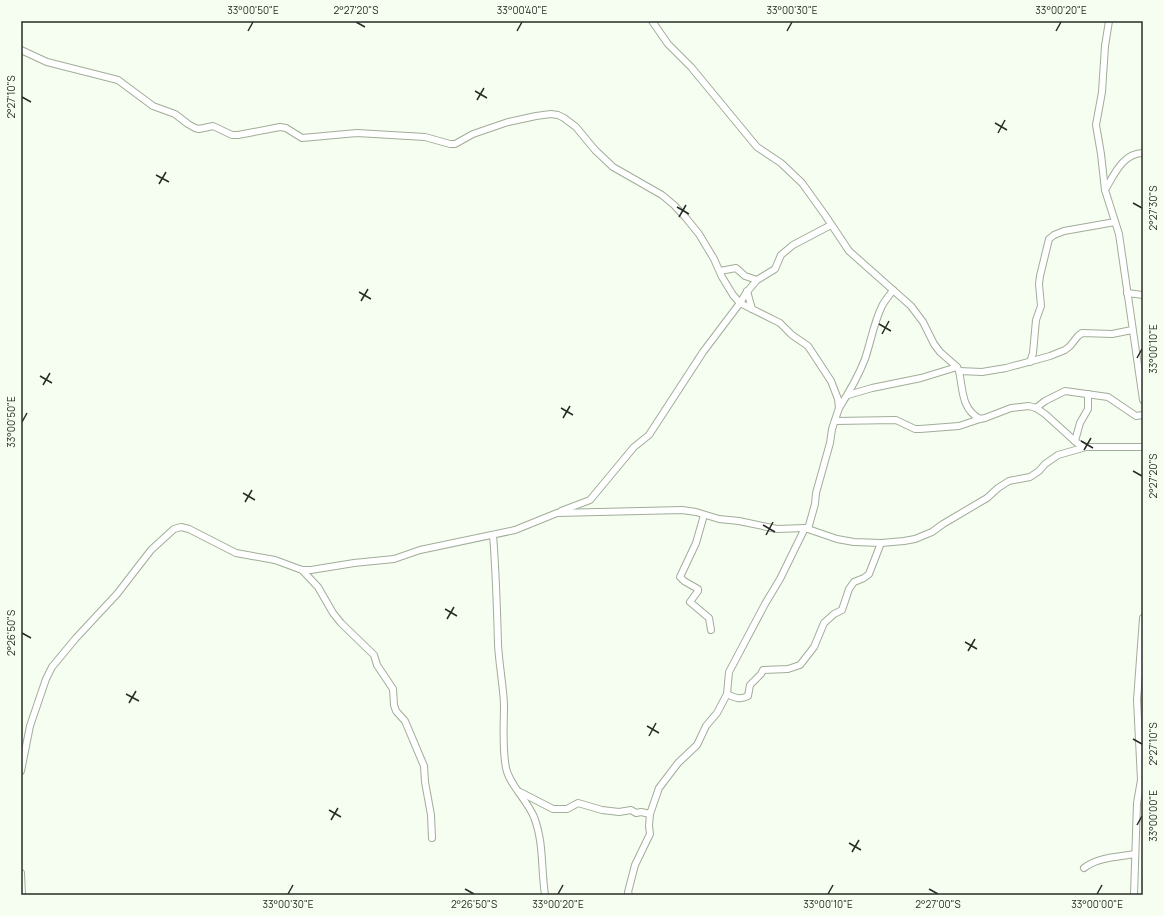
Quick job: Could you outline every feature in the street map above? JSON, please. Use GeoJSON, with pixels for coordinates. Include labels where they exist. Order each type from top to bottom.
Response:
{"type":"FeatureCollection","features":[{"type":"Feature","properties":{"kind":"street"},"geometry":{"type":"LineString","coordinates":[[652,21],[668,44],[692,67],[757,147],[781,163],[802,182],[849,251],[911,306],[923,322],[937,348],[958,369],[962,395],[965,403],[969,410],[980,419]]}},
{"type":"Feature","properties":{"kind":"street"},"geometry":{"type":"LineString","coordinates":[[1109,21],[1101,101],[1097,114],[1096,125],[1101,154],[1102,176],[1114,222],[1119,234],[1143,400]]}},
{"type":"Feature","properties":{"kind":"street"},"geometry":{"type":"LineString","coordinates":[[21,50],[47,62],[118,80],[153,106],[175,114],[195,128],[213,126],[232,135],[280,127],[286,128],[302,138],[357,133],[425,137],[455,144],[473,134],[508,122],[536,116],[551,114],[558,115],[576,127],[595,150],[613,167],[662,195],[674,205],[698,234],[714,259],[733,296],[740,303],[780,323],[792,335],[808,346],[831,380],[838,399],[839,408]]}},
{"type":"Feature","properties":{"kind":"street"},"geometry":{"type":"LineString","coordinates":[[1105,190],[1119,166],[1133,154],[1143,153]]}},
{"type":"Feature","properties":{"kind":"street"},"geometry":{"type":"LineString","coordinates":[[1030,362],[1033,353],[1036,320],[1041,306],[1039,284],[1040,276],[1049,239],[1064,231],[1114,222]]}},
{"type":"Feature","properties":{"kind":"street"},"geometry":{"type":"LineString","coordinates":[[21,771],[30,726],[46,679],[52,667],[76,638],[117,594],[151,550],[173,530],[181,528],[189,529],[236,553],[275,560],[302,570],[311,570],[354,563],[394,559],[420,550],[494,535],[520,528],[590,500],[634,447],[649,435],[699,358],[740,303],[747,290],[757,280],[775,269],[779,264],[781,255],[793,245],[831,225]]}},
{"type":"Feature","properties":{"kind":"street"},"geometry":{"type":"LineString","coordinates":[[720,271],[736,268],[745,276],[757,280]]}},
{"type":"Feature","properties":{"kind":"street"},"geometry":{"type":"LineString","coordinates":[[747,290],[752,309]]}},
{"type":"Feature","properties":{"kind":"street"},"geometry":{"type":"LineString","coordinates":[[629,895],[628,892],[635,865],[650,834],[650,814],[659,788],[678,763],[697,745],[706,726],[716,715],[727,694],[729,672],[807,529],[815,504],[816,493],[830,443],[832,429],[839,408],[848,396],[865,358],[882,306],[893,290]]}},
{"type":"Feature","properties":{"kind":"street"},"geometry":{"type":"LineString","coordinates":[[1127,293],[1143,295]]}},
{"type":"Feature","properties":{"kind":"street"},"geometry":{"type":"LineString","coordinates":[[848,396],[872,388],[958,369],[982,372],[1030,362],[1065,350],[1082,333],[1112,334],[1132,330]]}},
{"type":"Feature","properties":{"kind":"street"},"geometry":{"type":"LineString","coordinates":[[1036,408],[1045,401],[1062,392],[1108,397],[1136,416],[1143,415]]}},
{"type":"Feature","properties":{"kind":"street"},"geometry":{"type":"LineString","coordinates":[[1075,441],[1080,424],[1088,409],[1088,394]]}},
{"type":"Feature","properties":{"kind":"street"},"geometry":{"type":"LineString","coordinates":[[835,421],[896,420],[920,430],[958,426],[1021,406],[1030,406],[1036,408],[1075,441],[1086,447]]}},
{"type":"Feature","properties":{"kind":"street"},"geometry":{"type":"LineString","coordinates":[[557,513],[682,510],[696,512],[719,519],[777,528],[807,529],[837,539],[866,543],[904,541],[925,535],[986,498],[1009,481],[1030,477],[1051,458],[1070,450],[1086,447],[1143,448]]}},
{"type":"Feature","properties":{"kind":"street"},"geometry":{"type":"LineString","coordinates":[[704,515],[696,543],[680,577],[698,589],[690,602],[709,618],[711,630]]}},
{"type":"Feature","properties":{"kind":"street"},"geometry":{"type":"LineString","coordinates":[[494,535],[498,646],[504,704],[504,757],[509,778],[528,804],[539,833],[543,859],[545,895]]}},
{"type":"Feature","properties":{"kind":"street"},"geometry":{"type":"LineString","coordinates":[[727,694],[739,699],[744,698],[748,696],[750,685],[763,670],[788,669],[800,665],[814,647],[824,624],[834,614],[842,610],[846,596],[854,582],[869,574],[881,543]]}},
{"type":"Feature","properties":{"kind":"street"},"geometry":{"type":"LineString","coordinates":[[302,570],[318,587],[333,613],[341,623],[374,654],[377,665],[393,688],[394,705],[396,711],[405,721],[424,766],[425,782],[431,815],[432,838]]}},
{"type":"Feature","properties":{"kind":"street"},"geometry":{"type":"LineString","coordinates":[[1134,895],[1137,803],[1141,780],[1137,700],[1143,618]]}},
{"type":"Feature","properties":{"kind":"street"},"geometry":{"type":"LineString","coordinates":[[518,791],[553,808],[566,809],[578,803],[602,810],[619,812],[629,810],[650,814]]}},
{"type":"Feature","properties":{"kind":"street"},"geometry":{"type":"LineString","coordinates":[[1084,868],[1089,864],[1110,858],[1135,854]]}},
{"type":"Feature","properties":{"kind":"street"},"geometry":{"type":"LineString","coordinates":[[21,874],[22,895]]}}]}
